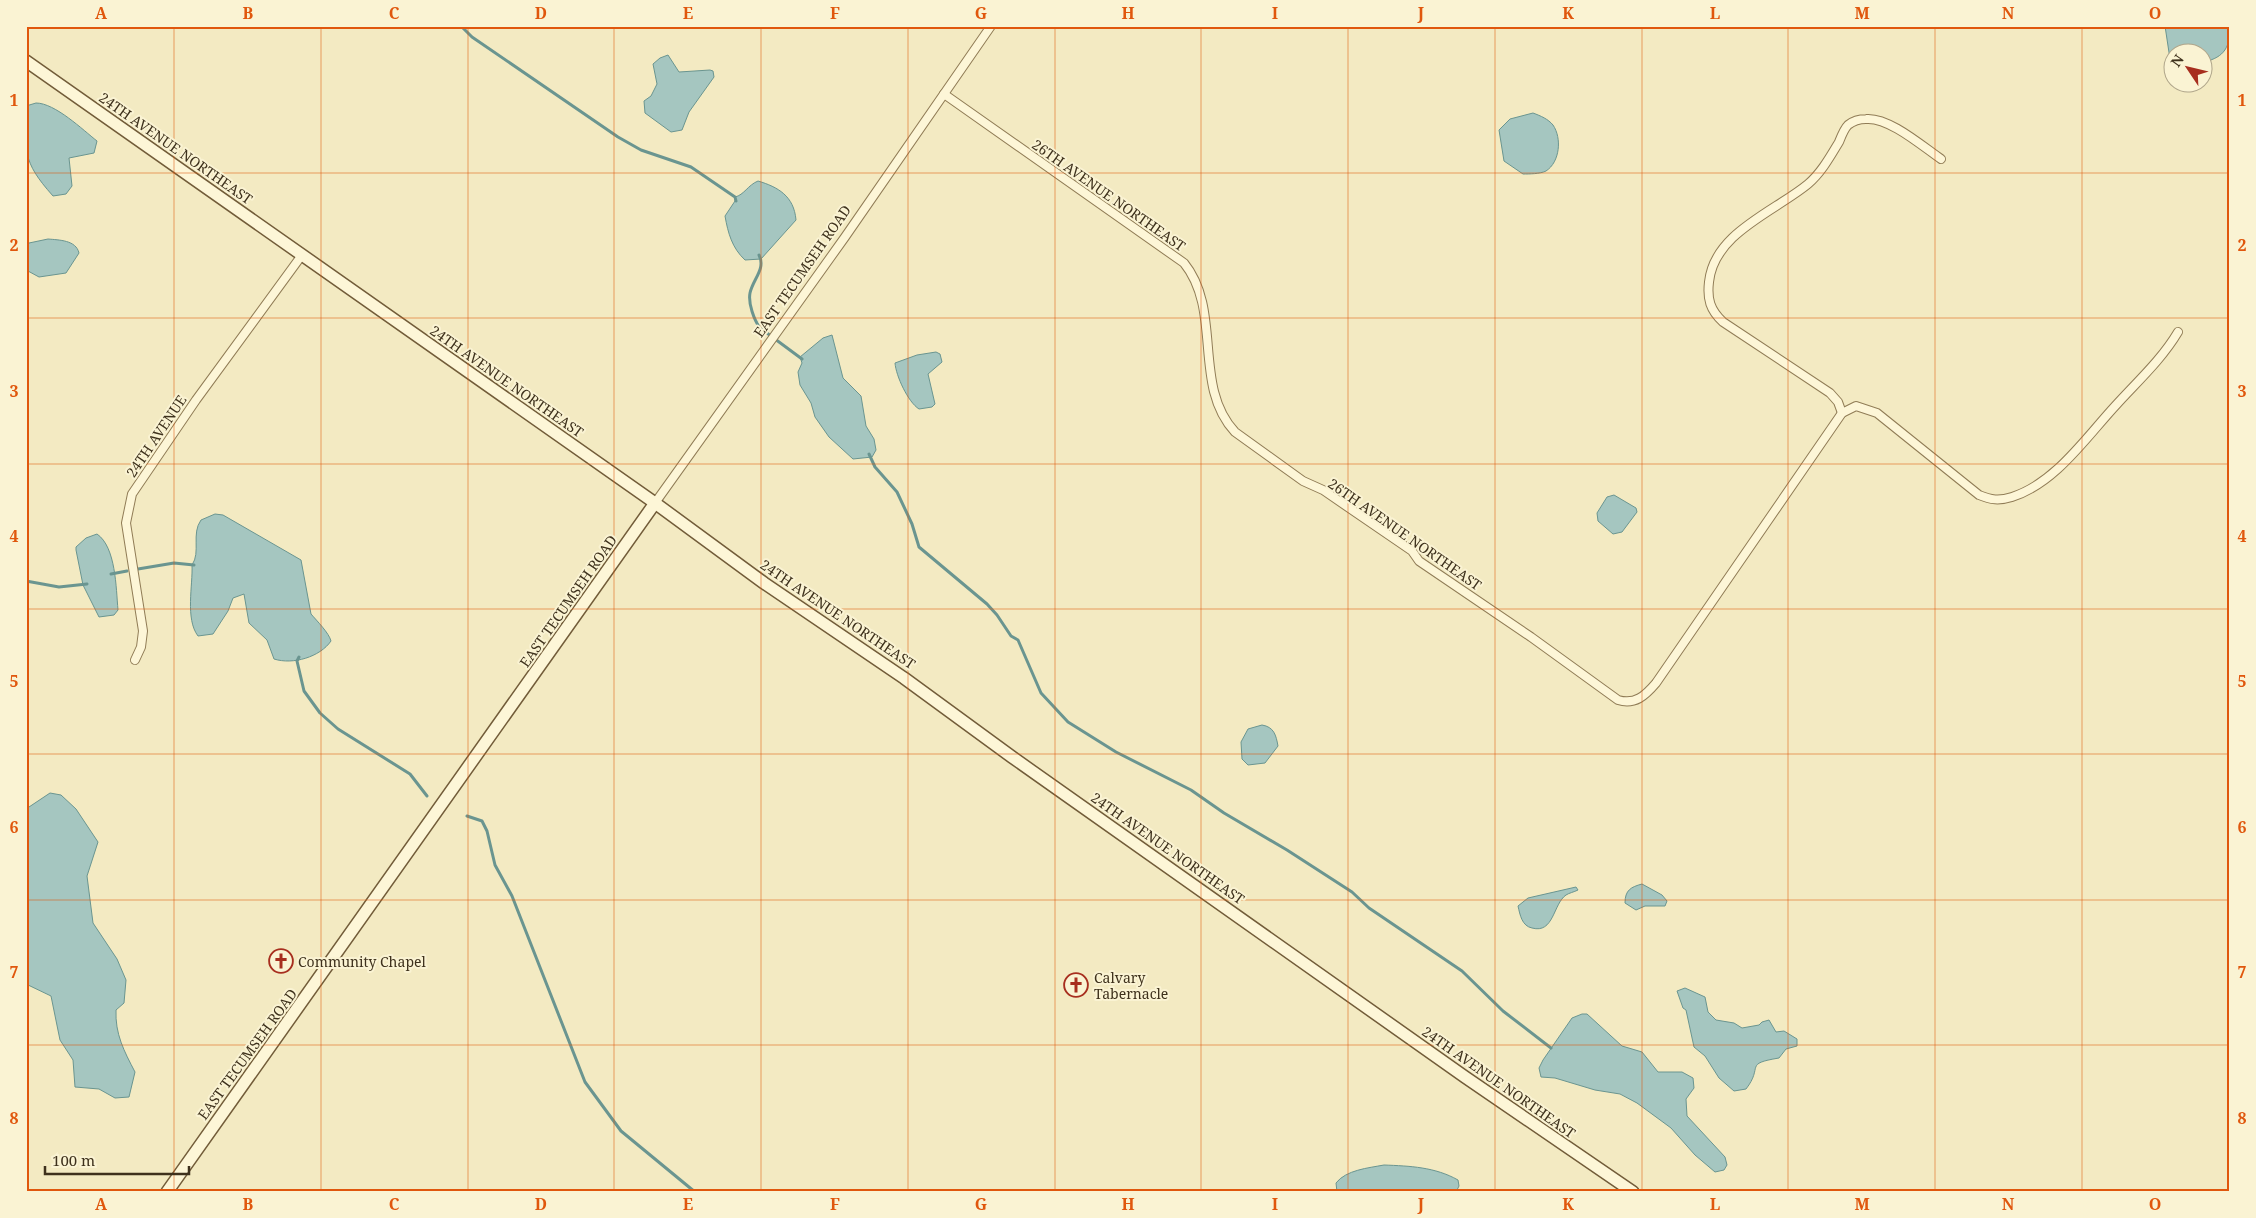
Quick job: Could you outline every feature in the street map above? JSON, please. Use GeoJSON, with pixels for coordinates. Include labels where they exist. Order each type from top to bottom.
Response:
{"type":"FeatureCollection","features":[{"type":"Feature","properties":{"kind":"street","name":"EAST TECUMSEH ROAD"},"geometry":{"type":"LineString","coordinates":[[167,1192],[776,335],[991,26]]}},
{"type":"Feature","properties":{"kind":"street","name":"24TH AVENUE NORTHEAST"},"geometry":{"type":"LineString","coordinates":[[26,61],[655,504],[764,583],[904,678],[1012,757],[1465,1077],[1633,1192]]}},
{"type":"Feature","properties":{"kind":"street","name":"26TH AVENUE NORTHEAST"},"geometry":{"type":"LineString","coordinates":[[944,94],[1184,263],[1194,279],[1201,296],[1213,388],[1218,407],[1227,424],[1235,432],[1303,481],[1323,490],[1412,551],[1419,561],[1531,637],[1618,700],[1626,702],[1642,698],[1656,683],[1842,413]]}},
{"type":"Feature","properties":{"kind":"street"},"geometry":{"type":"LineString","coordinates":[[1941,159],[1885,122],[1877,119],[1856,121],[1848,126],[1825,165],[1809,183],[1736,234],[1724,246],[1714,261],[1709,276],[1707,297],[1716,316],[1830,393],[1838,402],[1842,413],[1856,406],[1869,409],[1900,430],[1979,494],[1996,501],[2013,497],[2052,472],[2082,443],[2156,362],[2178,332]]}},
{"type":"Feature","properties":{"kind":"street","name":"24TH AVENUE"},"geometry":{"type":"LineString","coordinates":[[135,660],[141,647],[143,631],[126,530],[127,513],[132,494],[196,400],[302,255]]}},
{"type":"Feature","properties":{"kind":"water"},"geometry":{"type":"Polygon","coordinates":[[[2165,26],[2230,26],[2229,40],[2225,50],[2214,58],[2214,42],[2167,42],[2165,26]]]}},
{"type":"Feature","properties":{"kind":"water"},"geometry":{"type":"Polygon","coordinates":[[[668,55],[679,72],[710,70],[713,71],[714,77],[689,112],[682,130],[671,132],[645,113],[644,101],[651,96],[657,84],[653,64],[660,58],[668,55]]]}},
{"type":"Feature","properties":{"kind":"water"},"geometry":{"type":"Polygon","coordinates":[[[36,103],[52,107],[77,124],[97,141],[94,153],[69,158],[72,186],[66,194],[53,196],[30,164],[26,145],[26,106],[36,103]]]}},
{"type":"Feature","properties":{"kind":"water"},"geometry":{"type":"Polygon","coordinates":[[[1533,113],[1553,125],[1558,136],[1558,150],[1554,162],[1546,171],[1523,174],[1504,161],[1499,130],[1510,119],[1533,113]]]}},
{"type":"Feature","properties":{"kind":"water"},"geometry":{"type":"Polygon","coordinates":[[[758,181],[772,186],[784,194],[792,205],[796,220],[761,259],[745,260],[731,240],[725,216],[735,201],[735,197],[758,181]]]}},
{"type":"Feature","properties":{"kind":"water"},"geometry":{"type":"Polygon","coordinates":[[[48,239],[71,243],[79,253],[66,273],[39,277],[28,271],[26,247],[29,243],[48,239]]]}},
{"type":"Feature","properties":{"kind":"water"},"geometry":{"type":"Polygon","coordinates":[[[832,335],[843,378],[861,396],[866,426],[874,439],[876,450],[872,457],[853,459],[829,437],[815,417],[811,403],[800,385],[798,372],[802,363],[800,357],[823,338],[832,335]]]}},
{"type":"Feature","properties":{"kind":"water"},"geometry":{"type":"Polygon","coordinates":[[[936,352],[940,354],[942,362],[928,374],[935,404],[932,407],[919,409],[911,401],[903,388],[895,363],[917,355],[936,352]]]}},
{"type":"Feature","properties":{"kind":"water"},"geometry":{"type":"Polygon","coordinates":[[[1614,495],[1636,508],[1637,512],[1622,532],[1613,534],[1598,521],[1597,513],[1607,497],[1614,495]]]}},
{"type":"Feature","properties":{"kind":"water"},"geometry":{"type":"Polygon","coordinates":[[[215,514],[223,515],[301,560],[311,614],[331,641],[326,647],[306,658],[289,661],[274,659],[267,640],[249,623],[244,594],[233,598],[228,611],[213,634],[198,636],[192,621],[190,602],[192,565],[196,554],[198,525],[201,520],[215,514]]]}},
{"type":"Feature","properties":{"kind":"water"},"geometry":{"type":"Polygon","coordinates":[[[97,534],[108,548],[111,558],[114,569],[118,610],[114,615],[99,617],[83,585],[76,550],[76,547],[86,538],[97,534]]]}},
{"type":"Feature","properties":{"kind":"water"},"geometry":{"type":"Polygon","coordinates":[[[1262,725],[1274,732],[1278,746],[1265,763],[1248,765],[1242,759],[1241,742],[1248,729],[1262,725]]]}},
{"type":"Feature","properties":{"kind":"water"},"geometry":{"type":"Polygon","coordinates":[[[50,793],[61,795],[76,809],[98,842],[87,876],[93,923],[117,959],[126,980],[124,1003],[116,1010],[116,1019],[121,1042],[135,1072],[129,1097],[115,1098],[99,1089],[75,1087],[73,1060],[60,1040],[51,996],[26,984],[26,809],[50,793]]]}},
{"type":"Feature","properties":{"kind":"water"},"geometry":{"type":"Polygon","coordinates":[[[1642,884],[1662,895],[1667,901],[1665,906],[1645,906],[1636,910],[1625,903],[1627,892],[1635,886],[1642,884]]]}},
{"type":"Feature","properties":{"kind":"water"},"geometry":{"type":"Polygon","coordinates":[[[1576,887],[1578,890],[1567,894],[1562,899],[1545,927],[1539,929],[1532,928],[1524,923],[1518,906],[1528,898],[1576,887]]]}},
{"type":"Feature","properties":{"kind":"water"},"geometry":{"type":"Polygon","coordinates":[[[1685,988],[1705,997],[1708,1012],[1716,1020],[1734,1023],[1742,1028],[1759,1025],[1769,1020],[1776,1032],[1784,1031],[1797,1039],[1797,1046],[1786,1049],[1779,1058],[1757,1064],[1754,1075],[1746,1089],[1734,1091],[1719,1078],[1705,1056],[1694,1047],[1686,1010],[1683,1008],[1677,991],[1685,988]]]}},
{"type":"Feature","properties":{"kind":"water"},"geometry":{"type":"Polygon","coordinates":[[[1587,1014],[1622,1046],[1642,1052],[1658,1072],[1682,1072],[1693,1078],[1694,1088],[1686,1099],[1687,1116],[1725,1157],[1727,1165],[1724,1170],[1715,1172],[1695,1155],[1671,1128],[1637,1103],[1620,1094],[1595,1090],[1555,1078],[1541,1077],[1539,1068],[1543,1060],[1572,1018],[1587,1014]]]}},
{"type":"Feature","properties":{"kind":"water"},"geometry":{"type":"Polygon","coordinates":[[[1384,1165],[1413,1167],[1440,1172],[1458,1180],[1459,1186],[1456,1192],[1337,1192],[1336,1183],[1345,1175],[1358,1170],[1384,1165]]]}},
{"type":"Feature","properties":{"kind":"waterway"},"geometry":{"type":"LineString","coordinates":[[461,26],[472,37],[618,137],[641,150],[691,167],[735,197],[736,201]]}},
{"type":"Feature","properties":{"kind":"waterway"},"geometry":{"type":"LineString","coordinates":[[759,255],[761,265],[750,293],[754,316],[760,328],[802,359]]}},
{"type":"Feature","properties":{"kind":"waterway"},"geometry":{"type":"LineString","coordinates":[[869,454],[875,467],[897,492],[912,524],[919,547],[987,604],[997,615],[1011,636],[1018,640],[1041,693],[1068,722],[1116,752],[1191,790],[1224,813],[1287,850],[1352,892],[1369,908],[1462,971],[1503,1011],[1551,1048]]}},
{"type":"Feature","properties":{"kind":"waterway"},"geometry":{"type":"LineString","coordinates":[[138,569],[174,563],[194,565]]}},
{"type":"Feature","properties":{"kind":"waterway"},"geometry":{"type":"LineString","coordinates":[[111,574],[127,571]]}},
{"type":"Feature","properties":{"kind":"waterway"},"geometry":{"type":"LineString","coordinates":[[26,581],[59,587],[87,584]]}},
{"type":"Feature","properties":{"kind":"waterway"},"geometry":{"type":"LineString","coordinates":[[299,657],[297,661],[304,691],[320,713],[338,729],[410,774],[427,796]]}},
{"type":"Feature","properties":{"kind":"waterway"},"geometry":{"type":"LineString","coordinates":[[467,816],[482,821],[487,831],[495,865],[512,896],[585,1082],[621,1131],[695,1192]]}},
{"type":"Feature","properties":{"kind":"place","name":"Community Chapel"},"geometry":{"type":"Point","coordinates":[281,961]}},
{"type":"Feature","properties":{"kind":"place","name":"Calvary Tabernacle"},"geometry":{"type":"Point","coordinates":[1076,985]}}]}
